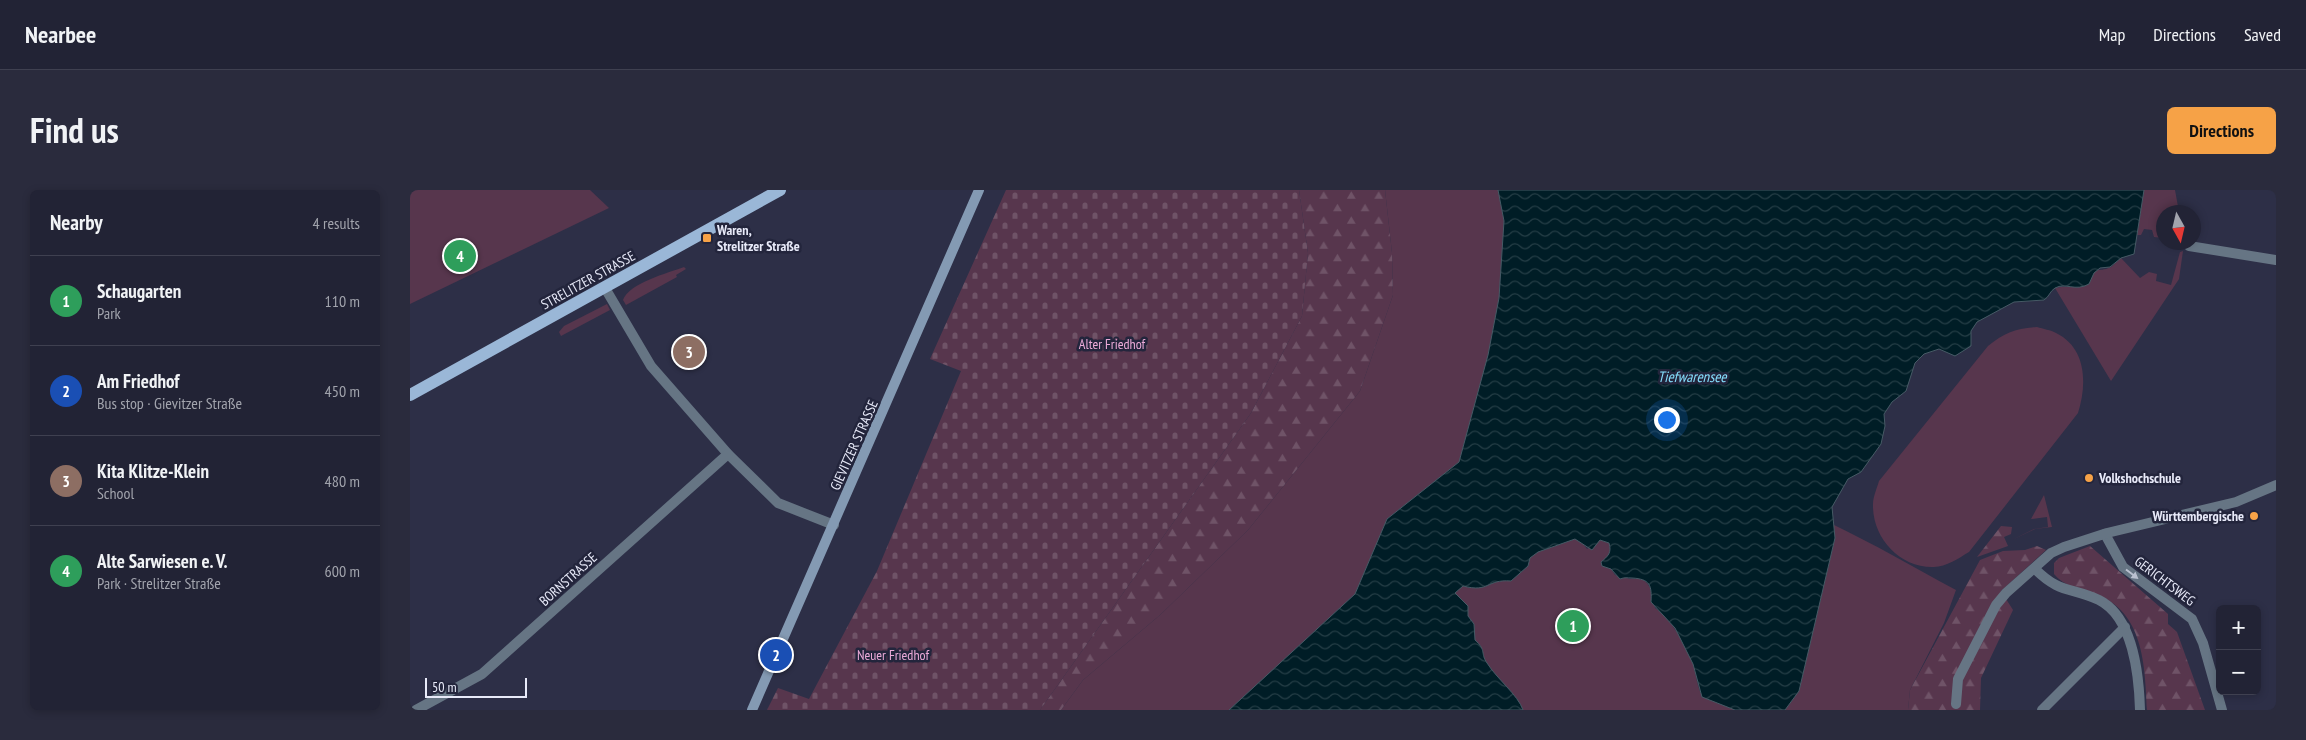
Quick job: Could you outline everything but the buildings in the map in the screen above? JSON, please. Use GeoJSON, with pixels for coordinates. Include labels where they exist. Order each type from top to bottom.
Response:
{"type":"FeatureCollection","features":[{"type":"Feature","properties":{"kind":"main road","name":"STRELITZER STRASSE"},"geometry":{"type":"LineString","coordinates":[[410,395],[780,190]]}},
{"type":"Feature","properties":{"kind":"main road","name":"GIEVITZER STRASSE"},"geometry":{"type":"LineString","coordinates":[[752,710],[979,190]]}},
{"type":"Feature","properties":{"kind":"street"},"geometry":{"type":"LineString","coordinates":[[2201,248],[2276,260]]}},
{"type":"Feature","properties":{"kind":"street"},"geometry":{"type":"LineString","coordinates":[[605,288],[651,366],[728,454],[778,503],[834,525]]}},
{"type":"Feature","properties":{"kind":"street","name":"BORNSTRASSE"},"geometry":{"type":"LineString","coordinates":[[416,710],[482,674],[728,454]]}},
{"type":"Feature","properties":{"kind":"street"},"geometry":{"type":"LineString","coordinates":[[1956,704],[1958,679],[1996,605],[2006,593],[2044,558],[2064,547],[2105,534],[2236,502],[2276,485]]}},
{"type":"Feature","properties":{"kind":"street","name":"GERICHTSWEG"},"geometry":{"type":"LineString","coordinates":[[2105,534],[2123,567],[2192,619],[2203,642],[2222,710]]}},
{"type":"Feature","properties":{"kind":"street"},"geometry":{"type":"LineString","coordinates":[[2035,568],[2058,588],[2098,600],[2113,609],[2125,628],[2133,658],[2140,710]]}},
{"type":"Feature","properties":{"kind":"street"},"geometry":{"type":"LineString","coordinates":[[2042,710],[2125,628]]}},
{"type":"Feature","properties":{"kind":"green space"},"geometry":{"type":"Polygon","coordinates":[[[410,190],[590,190],[609,208],[410,304],[410,190]]]}},
{"type":"Feature","properties":{"kind":"green space","name":"Alter Friedhof"},"geometry":{"type":"Polygon","coordinates":[[[1006,190],[1299,190],[1308,253],[1302,316],[1251,413],[1040,710],[767,710],[778,688],[809,699],[877,571],[961,371],[930,359],[1006,190]]]}},
{"type":"Feature","properties":{"kind":"green space"},"geometry":{"type":"Polygon","coordinates":[[[1299,190],[1385,190],[1392,253],[1393,295],[1360,391],[1248,530],[1160,615],[1083,680],[1061,710],[1040,710],[1251,413],[1302,316],[1308,253],[1299,190]]]}},
{"type":"Feature","properties":{"kind":"green space"},"geometry":{"type":"Polygon","coordinates":[[[1385,190],[1498,190],[1504,221],[1499,298],[1488,355],[1459,462],[1387,519],[1355,594],[1229,710],[1061,710],[1083,680],[1160,615],[1248,530],[1360,391],[1393,295],[1392,253],[1385,190]]]}},
{"type":"Feature","properties":{"kind":"green space"},"geometry":{"type":"Polygon","coordinates":[[[2144,190],[2175,190],[2178,205],[2156,205],[2156,237],[2154,237],[2152,230],[2144,229],[2141,235],[2137,235],[2144,190]]]}},
{"type":"Feature","properties":{"kind":"green space"},"geometry":{"type":"Polygon","coordinates":[[[2183,251],[2179,279],[2111,381],[2055,288],[2089,284],[2097,270],[2111,267],[2121,258],[2140,278],[2149,272],[2157,274],[2156,281],[2171,285],[2180,252],[2183,251]]]}},
{"type":"Feature","properties":{"kind":"green space"},"geometry":{"type":"Polygon","coordinates":[[[684,267],[686,269],[676,275],[677,277],[626,305],[623,300],[627,294],[641,284],[684,267]]]}},
{"type":"Feature","properties":{"kind":"green space"},"geometry":{"type":"Polygon","coordinates":[[[607,304],[610,310],[561,336],[559,332],[564,326],[607,304]]]}},
{"type":"Feature","properties":{"kind":"green space"},"geometry":{"type":"Polygon","coordinates":[[[2037,327],[2054,332],[2066,340],[2074,348],[2079,358],[2082,368],[2083,391],[2078,413],[1969,552],[1939,567],[1921,566],[1899,556],[1890,548],[1877,528],[1873,504],[1879,481],[1988,346],[2011,332],[2037,327]]]}},
{"type":"Feature","properties":{"kind":"green space"},"geometry":{"type":"Polygon","coordinates":[[[2044,495],[2052,527],[2035,529],[2012,540],[2034,529],[2048,527],[2047,517],[2031,519],[2044,495]]]}},
{"type":"Feature","properties":{"kind":"green space"},"geometry":{"type":"Polygon","coordinates":[[[1832,524],[1956,590],[1944,623],[1910,690],[1908,710],[1785,710],[1799,691],[1835,538],[1832,524]]]}},
{"type":"Feature","properties":{"kind":"green space"},"geometry":{"type":"Polygon","coordinates":[[[2001,526],[2012,527],[2011,534],[2004,537],[2008,546],[1977,557],[2001,526]]]}},
{"type":"Feature","properties":{"kind":"green space"},"geometry":{"type":"Polygon","coordinates":[[[1575,539],[1581,541],[1587,549],[1600,540],[1609,543],[1609,554],[1601,562],[1611,569],[1615,575],[1630,579],[1641,578],[1648,584],[1653,595],[1655,608],[1672,625],[1687,649],[1701,693],[1735,710],[1523,710],[1517,699],[1485,660],[1481,647],[1475,640],[1474,624],[1468,616],[1468,606],[1455,593],[1456,589],[1463,586],[1478,588],[1497,582],[1511,581],[1528,566],[1530,558],[1538,552],[1575,539]]]}},
{"type":"Feature","properties":{"kind":"green space"},"geometry":{"type":"Polygon","coordinates":[[[2037,546],[2046,550],[2001,591],[2013,610],[1981,678],[1980,710],[1908,710],[1910,690],[1980,560],[2003,551],[2025,550],[2037,546]]]}},
{"type":"Feature","properties":{"kind":"green space"},"geometry":{"type":"Polygon","coordinates":[[[2090,546],[2168,614],[2168,624],[2177,632],[2205,710],[2147,710],[2143,658],[2139,642],[2124,613],[2111,602],[2067,584],[2054,574],[2054,563],[2059,558],[2090,546]]]}},
{"type":"Feature","properties":{"kind":"water","name":"Tiefwarensee"},"geometry":{"type":"Polygon","coordinates":[[[1498,190],[2144,190],[2134,254],[2121,258],[2110,267],[2100,268],[2094,273],[2089,284],[2079,287],[2059,286],[2053,289],[2044,300],[2014,302],[1977,322],[1971,331],[1971,346],[1955,356],[1939,349],[1924,354],[1915,363],[1906,391],[1892,402],[1884,414],[1885,426],[1881,444],[1861,472],[1848,479],[1832,507],[1835,538],[1799,691],[1785,710],[1735,710],[1702,697],[1693,664],[1675,628],[1651,602],[1649,584],[1638,579],[1620,579],[1611,569],[1602,566],[1601,562],[1610,552],[1609,543],[1600,540],[1592,550],[1575,539],[1538,552],[1530,558],[1528,566],[1511,581],[1497,582],[1478,588],[1463,586],[1455,593],[1468,606],[1468,616],[1474,624],[1475,640],[1482,649],[1485,660],[1517,699],[1523,710],[1229,710],[1355,594],[1387,519],[1459,462],[1488,355],[1499,298],[1504,221],[1498,190]]]}},
{"type":"Feature","properties":{"kind":"place","name":"Waren, Strelitzer Straße"},"geometry":{"type":"Point","coordinates":[707,238]}},
{"type":"Feature","properties":{"kind":"place","name":"Alte Sarwiesen e. V."},"geometry":{"type":"Point","coordinates":[460,256]}},
{"type":"Feature","properties":{"kind":"place","name":"Kita Klitze-Klein"},"geometry":{"type":"Point","coordinates":[689,352]}},
{"type":"Feature","properties":{"kind":"place","name":"Volkshochschule"},"geometry":{"type":"Point","coordinates":[2089,478]}},
{"type":"Feature","properties":{"kind":"place","name":"Württembergische"},"geometry":{"type":"Point","coordinates":[2254,516]}},
{"type":"Feature","properties":{"kind":"place","name":"Schaugarten"},"geometry":{"type":"Point","coordinates":[1573,626]}},
{"type":"Feature","properties":{"kind":"place","name":"Am Friedhof"},"geometry":{"type":"Point","coordinates":[776,655]}},
{"type":"Feature","properties":{"kind":"park label","name":"Neuer Friedhof"},"geometry":{"type":"Point","coordinates":[893,655]}}]}
